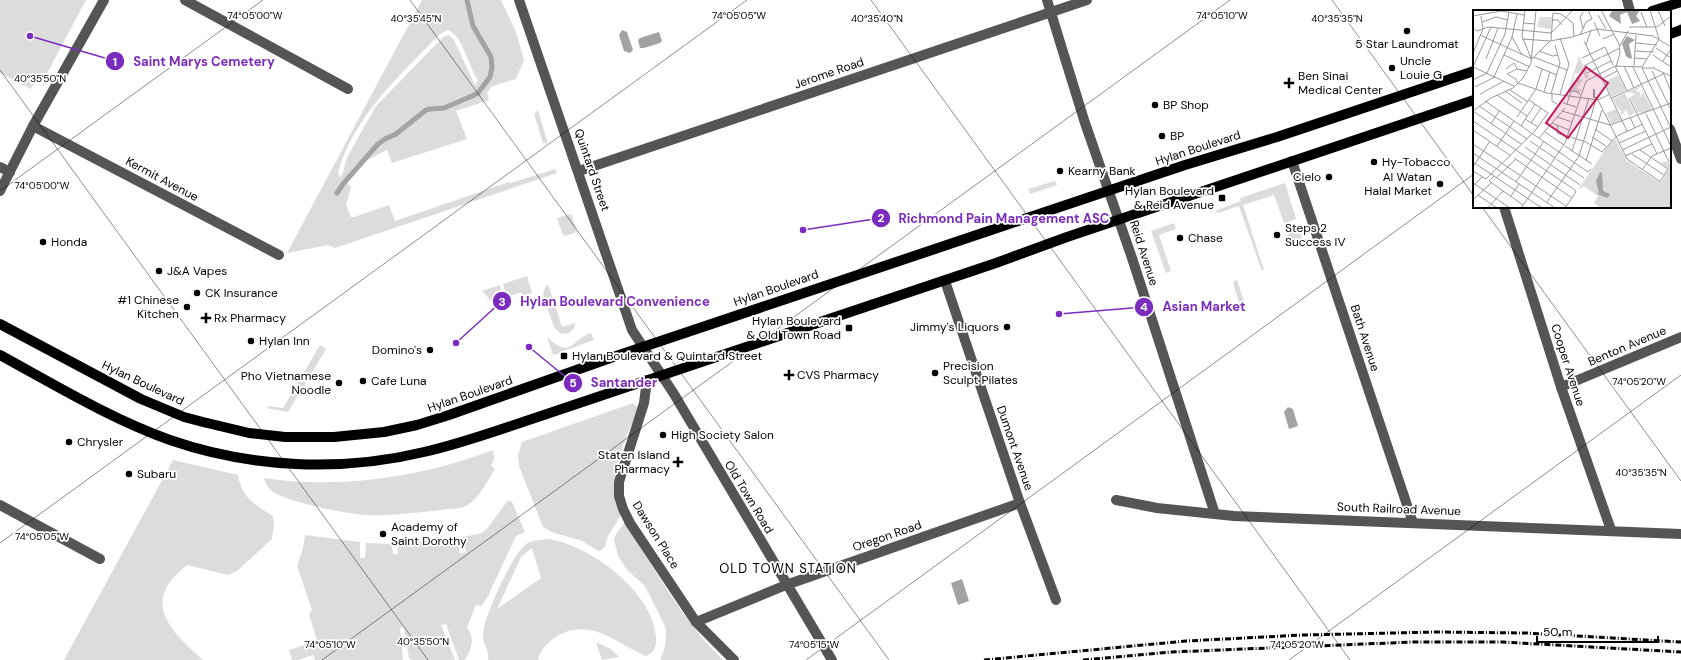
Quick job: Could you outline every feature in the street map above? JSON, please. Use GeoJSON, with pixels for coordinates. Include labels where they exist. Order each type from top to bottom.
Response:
{"type":"FeatureCollection","features":[{"type":"Feature","properties":{"kind":"main road"},"geometry":{"type":"LineString","coordinates":[[1655,10],[1681,2]]}},
{"type":"Feature","properties":{"kind":"main road"},"geometry":{"type":"LineString","coordinates":[[1671,34],[1681,30]]}},
{"type":"Feature","properties":{"kind":"main road","name":"Hylan Boulevard"},"geometry":{"type":"LineString","coordinates":[[0,324],[122,389],[166,410],[203,422],[249,433],[298,437],[352,436],[418,425],[1109,190],[1305,128],[1473,71]]}},
{"type":"Feature","properties":{"kind":"main road"},"geometry":{"type":"LineString","coordinates":[[0,355],[95,406],[144,430],[193,448],[240,458],[293,464],[362,462],[424,452],[469,440],[1473,100]]}},
{"type":"Feature","properties":{"kind":"street"},"geometry":{"type":"LineString","coordinates":[[0,191],[33,126],[104,0]]}},
{"type":"Feature","properties":{"kind":"street"},"geometry":{"type":"LineString","coordinates":[[185,0],[348,89]]}},
{"type":"Feature","properties":{"kind":"street","name":"Quintard Street"},"geometry":{"type":"LineString","coordinates":[[520,0],[632,330],[643,348]]}},
{"type":"Feature","properties":{"kind":"street","name":"Reid Avenue"},"geometry":{"type":"LineString","coordinates":[[1047,0],[1085,123],[1119,219],[1215,514]]}},
{"type":"Feature","properties":{"kind":"street","name":"Jerome Road"},"geometry":{"type":"LineString","coordinates":[[578,171],[1087,0]]}},
{"type":"Feature","properties":{"kind":"street"},"geometry":{"type":"LineString","coordinates":[[1627,0],[1630,10]]}},
{"type":"Feature","properties":{"kind":"street","name":"Kermit Avenue"},"geometry":{"type":"LineString","coordinates":[[33,126],[279,255]]}},
{"type":"Feature","properties":{"kind":"street"},"geometry":{"type":"LineString","coordinates":[[1671,132],[1681,159]]}},
{"type":"Feature","properties":{"kind":"street","name":"Bath Avenue"},"geometry":{"type":"LineString","coordinates":[[1292,161],[1413,523]]}},
{"type":"Feature","properties":{"kind":"street"},"geometry":{"type":"LineString","coordinates":[[0,167],[10,172]]}},
{"type":"Feature","properties":{"kind":"street","name":"Cooper Avenue"},"geometry":{"type":"LineString","coordinates":[[1504,208],[1561,387],[1611,530]]}},
{"type":"Feature","properties":{"kind":"street","name":"Dumont Avenue"},"geometry":{"type":"LineString","coordinates":[[945,280],[1020,503],[1056,600]]}},
{"type":"Feature","properties":{"kind":"street","name":"Benton Avenue"},"geometry":{"type":"LineString","coordinates":[[1561,387],[1681,337]]}},
{"type":"Feature","properties":{"kind":"street","name":"Old Town Road"},"geometry":{"type":"LineString","coordinates":[[643,348],[674,394],[786,585],[832,660]]}},
{"type":"Feature","properties":{"kind":"street","name":"Dawson Place"},"geometry":{"type":"LineString","coordinates":[[647,380],[644,403],[621,475],[619,496],[623,509],[630,523],[696,622],[734,660]]}},
{"type":"Feature","properties":{"kind":"street","name":"South Railroad Avenue"},"geometry":{"type":"LineString","coordinates":[[1116,500],[1158,508],[1215,514],[1681,534]]}},
{"type":"Feature","properties":{"kind":"street","name":"Oregon Road"},"geometry":{"type":"LineString","coordinates":[[696,622],[786,585],[1020,503]]}},
{"type":"Feature","properties":{"kind":"street"},"geometry":{"type":"LineString","coordinates":[[0,505],[100,559]]}},
{"type":"Feature","properties":{"kind":"shaded area"},"geometry":{"type":"Polygon","coordinates":[[[0,0],[86,0],[45,77],[39,74],[31,89],[0,73],[0,0]]]}},
{"type":"Feature","properties":{"kind":"shaded area"},"geometry":{"type":"Polygon","coordinates":[[[422,0],[501,0],[516,32],[524,60],[516,79],[492,86],[487,93],[489,100],[456,111],[467,139],[392,163],[387,150],[367,160],[346,182],[351,187],[346,205],[351,217],[354,217],[389,205],[395,221],[509,182],[511,183],[555,169],[557,173],[335,248],[328,245],[287,253],[422,0]],[[448,30],[440,34],[380,97],[355,132],[338,172],[340,178],[350,152],[376,106],[443,37],[449,35],[454,40],[475,85],[478,80],[471,68],[462,45],[448,30]]]}},
{"type":"Feature","properties":{"kind":"shaded area"},"geometry":{"type":"Polygon","coordinates":[[[622,30],[627,32],[633,50],[630,53],[624,51],[619,35],[622,30]]]}},
{"type":"Feature","properties":{"kind":"shaded area"},"geometry":{"type":"Polygon","coordinates":[[[659,32],[662,41],[660,43],[640,48],[638,40],[640,38],[659,32]]]}},
{"type":"Feature","properties":{"kind":"shaded area"},"geometry":{"type":"Polygon","coordinates":[[[538,110],[548,144],[543,143],[534,114],[538,110]]]}},
{"type":"Feature","properties":{"kind":"shaded area"},"geometry":{"type":"Polygon","coordinates":[[[1055,181],[1057,185],[1030,194],[1028,189],[1055,181]]]}},
{"type":"Feature","properties":{"kind":"shaded area"},"geometry":{"type":"Polygon","coordinates":[[[1285,183],[1296,219],[1284,223],[1274,195],[1243,205],[1264,270],[1262,271],[1239,206],[1218,213],[1215,211],[1241,201],[1240,198],[1285,183]]]}},
{"type":"Feature","properties":{"kind":"shaded area"},"geometry":{"type":"Polygon","coordinates":[[[571,214],[577,232],[565,236],[562,233],[557,218],[571,214]]]}},
{"type":"Feature","properties":{"kind":"shaded area"},"geometry":{"type":"Polygon","coordinates":[[[1174,223],[1176,229],[1159,235],[1171,271],[1166,273],[1151,231],[1174,223]]]}},
{"type":"Feature","properties":{"kind":"shaded area"},"geometry":{"type":"Polygon","coordinates":[[[1298,225],[1304,245],[1299,246],[1297,240],[1290,242],[1286,228],[1298,225]]]}},
{"type":"Feature","properties":{"kind":"shaded area"},"geometry":{"type":"Polygon","coordinates":[[[527,276],[532,293],[522,296],[521,292],[507,297],[503,284],[527,276]]]}},
{"type":"Feature","properties":{"kind":"shaded area"},"geometry":{"type":"Polygon","coordinates":[[[1237,279],[1246,308],[1241,309],[1233,283],[1237,279]]]}},
{"type":"Feature","properties":{"kind":"shaded area"},"geometry":{"type":"Polygon","coordinates":[[[548,284],[562,327],[575,323],[574,328],[569,333],[561,334],[554,327],[543,295],[548,284]]]}},
{"type":"Feature","properties":{"kind":"shaded area"},"geometry":{"type":"Polygon","coordinates":[[[500,285],[504,298],[492,302],[482,291],[500,285]]]}},
{"type":"Feature","properties":{"kind":"shaded area"},"geometry":{"type":"Polygon","coordinates":[[[591,333],[594,340],[553,355],[547,337],[555,344],[561,347],[566,347],[571,346],[591,333]]]}},
{"type":"Feature","properties":{"kind":"shaded area"},"geometry":{"type":"Polygon","coordinates":[[[320,345],[326,349],[288,412],[266,408],[269,406],[283,408],[320,345]]]}},
{"type":"Feature","properties":{"kind":"shaded area"},"geometry":{"type":"Polygon","coordinates":[[[633,403],[638,408],[622,447],[615,474],[616,501],[621,515],[608,536],[605,547],[600,551],[580,540],[554,533],[543,527],[519,466],[518,455],[522,442],[633,403]]]}},
{"type":"Feature","properties":{"kind":"shaded area"},"geometry":{"type":"Polygon","coordinates":[[[1288,407],[1293,409],[1298,426],[1289,429],[1284,412],[1288,407]]]}},
{"type":"Feature","properties":{"kind":"shaded area"},"geometry":{"type":"Polygon","coordinates":[[[493,450],[494,459],[491,466],[495,469],[476,498],[471,503],[460,508],[390,515],[346,513],[283,497],[271,490],[264,478],[310,482],[380,479],[449,465],[493,450]]]}},
{"type":"Feature","properties":{"kind":"shaded area"},"geometry":{"type":"Polygon","coordinates":[[[173,460],[238,475],[242,489],[250,500],[273,516],[274,525],[272,539],[237,571],[228,575],[187,565],[174,576],[169,583],[162,601],[163,611],[173,630],[203,660],[64,660],[173,460]]]}},
{"type":"Feature","properties":{"kind":"shaded area"},"geometry":{"type":"Polygon","coordinates":[[[508,500],[512,502],[525,532],[516,536],[487,598],[481,606],[476,605],[467,627],[471,636],[472,644],[465,660],[459,660],[446,624],[441,625],[455,660],[412,660],[409,658],[404,627],[400,628],[403,660],[315,660],[313,655],[298,660],[292,660],[289,650],[317,641],[309,614],[312,610],[297,566],[303,548],[305,535],[360,542],[360,558],[365,558],[366,543],[392,544],[393,554],[398,554],[398,544],[457,538],[460,554],[466,552],[463,537],[482,533],[487,529],[508,500]]]}},
{"type":"Feature","properties":{"kind":"shaded area"},"geometry":{"type":"Polygon","coordinates":[[[625,522],[682,612],[723,660],[660,660],[666,643],[665,626],[645,586],[627,570],[618,556],[614,540],[616,534],[625,522]]]}},
{"type":"Feature","properties":{"kind":"shaded area"},"geometry":{"type":"Polygon","coordinates":[[[547,539],[561,542],[579,549],[609,567],[623,579],[645,606],[652,621],[656,642],[655,648],[652,652],[646,656],[603,634],[581,629],[570,631],[554,638],[543,650],[538,660],[488,660],[488,654],[483,639],[484,628],[487,616],[499,587],[520,550],[526,544],[533,541],[547,539]],[[532,548],[521,557],[497,609],[541,578],[532,548]]]}},
{"type":"Feature","properties":{"kind":"shaded area"},"geometry":{"type":"Polygon","coordinates":[[[962,579],[969,601],[958,605],[951,583],[962,579]]]}},
{"type":"Feature","properties":{"kind":"shaded area"},"geometry":{"type":"Polygon","coordinates":[[[596,642],[611,649],[619,657],[602,660],[596,642]]]}},
{"type":"Feature","properties":{"kind":"waterway"},"geometry":{"type":"LineString","coordinates":[[337,193],[378,144],[396,134],[426,110],[444,108],[478,93],[490,77],[492,67],[491,57],[473,26],[467,0]]}},
{"type":"Feature","properties":{"kind":"railway"},"geometry":{"type":"LineString","coordinates":[[984,660],[1186,641],[1303,635],[1435,632],[1526,633],[1681,642]]}},
{"type":"Feature","properties":{"kind":"railway"},"geometry":{"type":"LineString","coordinates":[[1083,660],[1172,652],[1413,642],[1502,642],[1681,652]]}},
{"type":"Feature","properties":{"kind":"place","name":"5 Star Laundromat"},"geometry":{"type":"Point","coordinates":[1407,31]}},
{"type":"Feature","properties":{"kind":"place","name":"Saint Marys Cemetery"},"geometry":{"type":"Point","coordinates":[30,36]}},
{"type":"Feature","properties":{"kind":"place","name":"Uncle Louie G"},"geometry":{"type":"Point","coordinates":[1392,68]}},
{"type":"Feature","properties":{"kind":"place","name":"Ben Sinai Medical Center"},"geometry":{"type":"Point","coordinates":[1289,83]}},
{"type":"Feature","properties":{"kind":"place","name":"BP Shop"},"geometry":{"type":"Point","coordinates":[1155,105]}},
{"type":"Feature","properties":{"kind":"place","name":"BP"},"geometry":{"type":"Point","coordinates":[1162,136]}},
{"type":"Feature","properties":{"kind":"place","name":"Hy-Tobacco"},"geometry":{"type":"Point","coordinates":[1374,162]}},
{"type":"Feature","properties":{"kind":"place","name":"Kearny Bank"},"geometry":{"type":"Point","coordinates":[1060,171]}},
{"type":"Feature","properties":{"kind":"place","name":"Cielo"},"geometry":{"type":"Point","coordinates":[1329,177]}},
{"type":"Feature","properties":{"kind":"place","name":"Al Watan Halal Market"},"geometry":{"type":"Point","coordinates":[1440,184]}},
{"type":"Feature","properties":{"kind":"place","name":"Hylan Boulevard & Reid Avenue"},"geometry":{"type":"Point","coordinates":[1222,198]}},
{"type":"Feature","properties":{"kind":"place","name":"Richmond Pain Management ASC"},"geometry":{"type":"Point","coordinates":[803,230]}},
{"type":"Feature","properties":{"kind":"place","name":"Steps 2 Success IV"},"geometry":{"type":"Point","coordinates":[1277,235]}},
{"type":"Feature","properties":{"kind":"place","name":"Chase"},"geometry":{"type":"Point","coordinates":[1180,238]}},
{"type":"Feature","properties":{"kind":"place","name":"Honda"},"geometry":{"type":"Point","coordinates":[43,242]}},
{"type":"Feature","properties":{"kind":"place","name":"J&A Vapes"},"geometry":{"type":"Point","coordinates":[159,271]}},
{"type":"Feature","properties":{"kind":"place","name":"CK Insurance"},"geometry":{"type":"Point","coordinates":[197,293]}},
{"type":"Feature","properties":{"kind":"place","name":"#1 Chinese Kitchen"},"geometry":{"type":"Point","coordinates":[187,307]}},
{"type":"Feature","properties":{"kind":"place","name":"Asian Market"},"geometry":{"type":"Point","coordinates":[1059,314]}},
{"type":"Feature","properties":{"kind":"place","name":"Rx Pharmacy"},"geometry":{"type":"Point","coordinates":[206,318]}},
{"type":"Feature","properties":{"kind":"place","name":"Jimmy's Liquors"},"geometry":{"type":"Point","coordinates":[1007,327]}},
{"type":"Feature","properties":{"kind":"place","name":"Hylan Boulevard & Old Town Road"},"geometry":{"type":"Point","coordinates":[849,328]}},
{"type":"Feature","properties":{"kind":"place","name":"Hylan Inn"},"geometry":{"type":"Point","coordinates":[251,341]}},
{"type":"Feature","properties":{"kind":"place","name":"Hylan Boulevard Convenience"},"geometry":{"type":"Point","coordinates":[456,343]}},
{"type":"Feature","properties":{"kind":"place","name":"Santander"},"geometry":{"type":"Point","coordinates":[529,347]}},
{"type":"Feature","properties":{"kind":"place","name":"Domino's"},"geometry":{"type":"Point","coordinates":[430,350]}},
{"type":"Feature","properties":{"kind":"place","name":"Hylan Boulevard & Quintard Street"},"geometry":{"type":"Point","coordinates":[564,356]}},
{"type":"Feature","properties":{"kind":"place","name":"Precision Sculpt Pilates"},"geometry":{"type":"Point","coordinates":[935,373]}},
{"type":"Feature","properties":{"kind":"place","name":"CVS Pharmacy"},"geometry":{"type":"Point","coordinates":[789,375]}},
{"type":"Feature","properties":{"kind":"place","name":"Cafe Luna"},"geometry":{"type":"Point","coordinates":[363,381]}},
{"type":"Feature","properties":{"kind":"place","name":"Pho Vietnamese Noodle"},"geometry":{"type":"Point","coordinates":[339,383]}},
{"type":"Feature","properties":{"kind":"place","name":"High Society Salon"},"geometry":{"type":"Point","coordinates":[663,435]}},
{"type":"Feature","properties":{"kind":"place","name":"Chrysler"},"geometry":{"type":"Point","coordinates":[69,442]}},
{"type":"Feature","properties":{"kind":"place","name":"Staten Island Pharmacy"},"geometry":{"type":"Point","coordinates":[678,462]}},
{"type":"Feature","properties":{"kind":"place","name":"Subaru"},"geometry":{"type":"Point","coordinates":[129,474]}},
{"type":"Feature","properties":{"kind":"place","name":"Academy of Saint Dorothy"},"geometry":{"type":"Point","coordinates":[383,534]}},
{"type":"Feature","properties":{"kind":"district","name":"OLD TOWN STATION"},"geometry":{"type":"Point","coordinates":[788,568]}}]}
